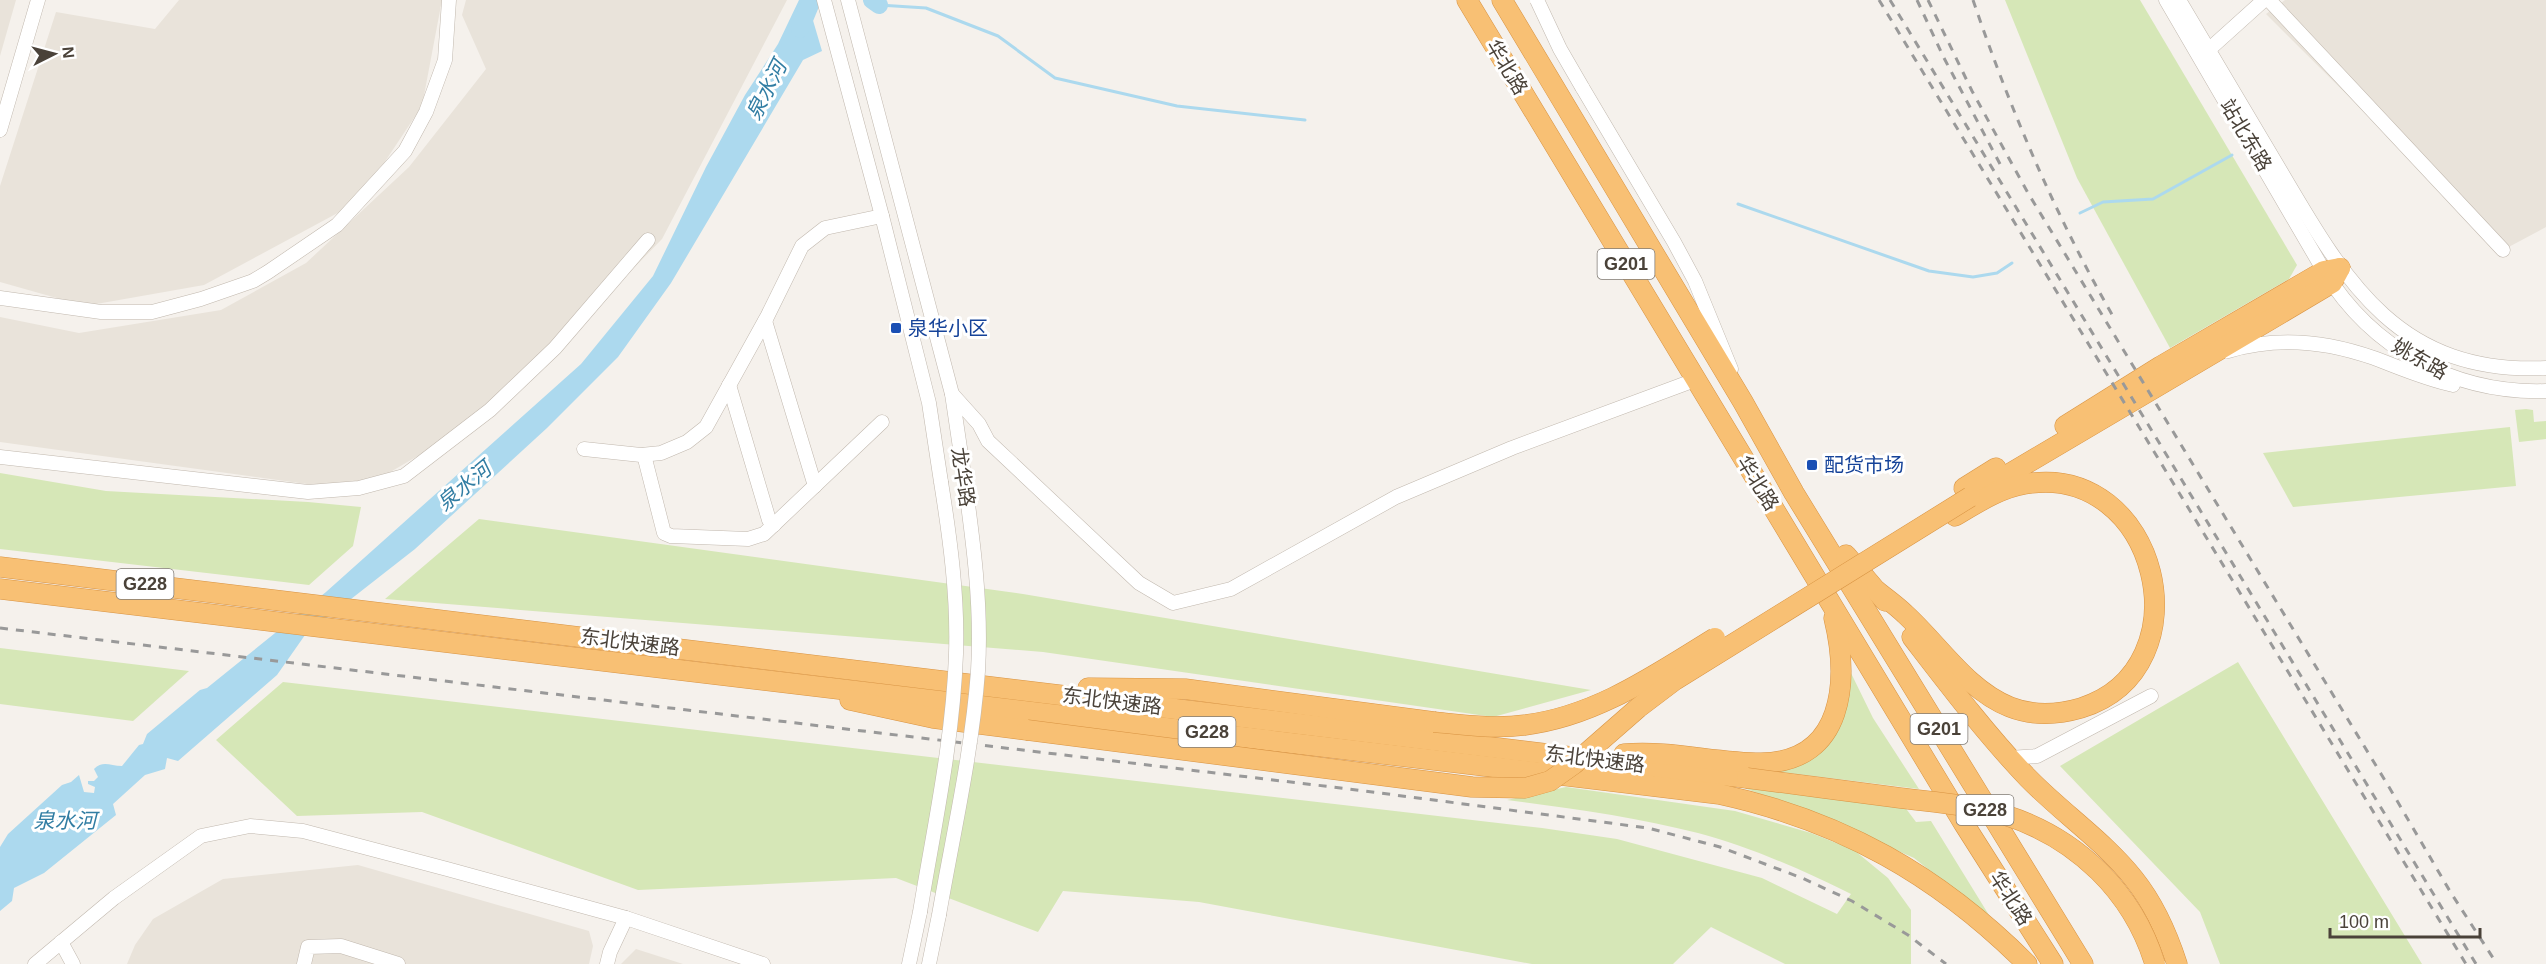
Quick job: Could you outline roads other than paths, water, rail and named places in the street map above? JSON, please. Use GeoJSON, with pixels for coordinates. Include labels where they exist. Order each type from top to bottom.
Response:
{"type":"FeatureCollection","features":[{"type":"Feature","properties":{"kind":"highway","name":"华北路"},"geometry":{"type":"LineString","coordinates":[[1467,0],[1964,824],[2053,964]]}},
{"type":"Feature","properties":{"kind":"highway","name":"华北路"},"geometry":{"type":"LineString","coordinates":[[1502,0],[1743,402],[1794,493],[2083,964]]}},
{"type":"Feature","properties":{"kind":"highway"},"geometry":{"type":"LineString","coordinates":[[1019,689],[1118,687],[1185,689],[1479,726],[1524,725],[1567,717],[1604,703],[1970,496],[2198,362],[2332,274]]}},
{"type":"Feature","properties":{"kind":"highway"},"geometry":{"type":"LineString","coordinates":[[778,681],[900,712],[1472,787],[1525,788],[1550,781],[1563,773],[1638,708],[1676,680],[1970,496],[2161,366],[2332,274]]}},
{"type":"Feature","properties":{"kind":"highway"},"geometry":{"type":"LineString","coordinates":[[1877,591],[1906,615],[1976,686],[1991,698],[2009,706],[2024,712],[2057,714],[2087,706],[2119,688],[2141,659],[2148,641],[2155,607],[2155,588],[2149,562],[2138,537],[2127,521],[2109,505],[2087,492],[2057,482],[2023,484],[1970,496]]}},
{"type":"Feature","properties":{"kind":"highway"},"geometry":{"type":"LineString","coordinates":[[1794,493],[1877,591],[1958,697],[2010,758],[2051,801],[2113,856],[2134,878],[2151,903],[2177,964]]}},
{"type":"Feature","properties":{"kind":"highway","name":"东北快速路"},"geometry":{"type":"LineString","coordinates":[[0,567],[365,609],[1747,778],[1978,809],[2029,824],[2075,850],[2110,882],[2126,904],[2141,929],[2155,964]]}},
{"type":"Feature","properties":{"kind":"highway","name":"东北快速路"},"geometry":{"type":"LineString","coordinates":[[0,589],[1694,790],[1742,799],[1836,830],[1888,855],[1959,903],[1992,930],[2027,964]]}},
{"type":"Feature","properties":{"kind":"highway"},"geometry":{"type":"LineString","coordinates":[[1583,758],[1654,752],[1761,763],[1783,760],[1809,748],[1829,728],[1836,716],[1842,686],[1835,619],[1825,593]]}},
{"type":"Feature","properties":{"kind":"street"},"geometry":{"type":"LineString","coordinates":[[0,130],[38,0]]}},
{"type":"Feature","properties":{"kind":"street"},"geometry":{"type":"LineString","coordinates":[[0,298],[101,312],[152,312],[231,289],[253,281],[268,272],[337,225],[405,151],[426,112],[445,60],[449,0]]}},
{"type":"Feature","properties":{"kind":"street","name":"龙华路"},"geometry":{"type":"LineString","coordinates":[[824,0],[929,403],[952,566],[956,654],[950,727],[920,912],[909,964]]}},
{"type":"Feature","properties":{"kind":"street","name":"龙华路"},"geometry":{"type":"LineString","coordinates":[[848,0],[952,394],[976,566],[978,670],[971,726],[929,964]]}},
{"type":"Feature","properties":{"kind":"street"},"geometry":{"type":"LineString","coordinates":[[1537,0],[1555,40],[1695,281],[1714,324],[1743,402]]}},
{"type":"Feature","properties":{"kind":"street","name":"站北东路"},"geometry":{"type":"LineString","coordinates":[[2166,0],[2204,54],[2332,274]]}},
{"type":"Feature","properties":{"kind":"street","name":"站北东路"},"geometry":{"type":"LineString","coordinates":[[2179,0],[2204,54]]}},
{"type":"Feature","properties":{"kind":"street"},"geometry":{"type":"LineString","coordinates":[[2204,54],[2264,0]]}},
{"type":"Feature","properties":{"kind":"street"},"geometry":{"type":"LineString","coordinates":[[2269,0],[2503,250]]}},
{"type":"Feature","properties":{"kind":"street"},"geometry":{"type":"LineString","coordinates":[[584,449],[644,455],[661,453],[687,442],[706,427],[765,321],[802,246],[825,228],[882,216]]}},
{"type":"Feature","properties":{"kind":"street"},"geometry":{"type":"LineString","coordinates":[[0,457],[308,492],[359,488],[404,476],[490,410],[555,348],[648,240]]}},
{"type":"Feature","properties":{"kind":"street","name":"姚东路"},"geometry":{"type":"LineString","coordinates":[[2332,274],[2360,291],[2392,323],[2433,350],[2478,364],[2511,368],[2546,368]]}},
{"type":"Feature","properties":{"kind":"street","name":"姚东路"},"geometry":{"type":"LineString","coordinates":[[2332,274],[2346,303],[2364,322],[2403,352],[2444,374],[2488,387],[2546,391]]}},
{"type":"Feature","properties":{"kind":"street"},"geometry":{"type":"LineString","coordinates":[[765,321],[815,486]]}},
{"type":"Feature","properties":{"kind":"street"},"geometry":{"type":"LineString","coordinates":[[2198,362],[2237,348],[2259,344],[2304,342],[2349,350],[2438,382],[2465,387],[2488,387]]}},
{"type":"Feature","properties":{"kind":"street"},"geometry":{"type":"LineString","coordinates":[[952,394],[979,424],[988,441],[1139,583],[1173,603],[1231,589],[1396,497],[1512,448],[1695,380]]}},
{"type":"Feature","properties":{"kind":"street"},"geometry":{"type":"LineString","coordinates":[[729,385],[769,520],[774,525]]}},
{"type":"Feature","properties":{"kind":"street"},"geometry":{"type":"LineString","coordinates":[[644,455],[664,533],[671,536],[748,539],[764,534],[882,422]]}},
{"type":"Feature","properties":{"kind":"street"},"geometry":{"type":"LineString","coordinates":[[2010,758],[2037,756],[2151,696]]}},
{"type":"Feature","properties":{"kind":"street"},"geometry":{"type":"LineString","coordinates":[[34,964],[114,898],[201,836],[250,826],[303,831],[626,918],[763,964]]}},
{"type":"Feature","properties":{"kind":"street"},"geometry":{"type":"LineString","coordinates":[[607,964],[610,952],[626,918]]}},
{"type":"Feature","properties":{"kind":"street"},"geometry":{"type":"LineString","coordinates":[[61,942],[73,964]]}},
{"type":"Feature","properties":{"kind":"street"},"geometry":{"type":"LineString","coordinates":[[304,964],[308,947],[341,946],[398,964]]}},
{"type":"Feature","properties":{"kind":"water","name":"泉水河"},"geometry":{"type":"Polygon","coordinates":[[[799,0],[807,0],[822,51],[803,60],[671,283],[618,357],[547,428],[415,549],[305,635],[277,675],[178,761],[167,758],[165,769],[145,775],[113,804],[116,815],[44,873],[14,888],[12,901],[0,911],[0,847],[8,834],[62,785],[71,782],[79,775],[84,792],[94,793],[95,787],[88,784],[88,781],[94,781],[98,777],[94,769],[97,766],[104,764],[122,766],[139,745],[143,744],[147,734],[326,592],[581,364],[653,276],[706,167],[745,95],[778,44],[799,0]]]}},
{"type":"Feature","properties":{"kind":"waterway","name":"泉水河"},"geometry":{"type":"LineString","coordinates":[[800,29],[812,0]]}},
{"type":"Feature","properties":{"kind":"waterway"},"geometry":{"type":"LineString","coordinates":[[872,0],[879,5]]}},
{"type":"Feature","properties":{"kind":"waterway"},"geometry":{"type":"LineString","coordinates":[[879,5],[926,8],[998,36],[1055,78],[1177,106],[1305,120]]}},
{"type":"Feature","properties":{"kind":"waterway"},"geometry":{"type":"LineString","coordinates":[[2080,213],[2103,202],[2153,199],[2232,155]]}},
{"type":"Feature","properties":{"kind":"waterway"},"geometry":{"type":"LineString","coordinates":[[1738,204],[1929,271],[1973,277],[1997,273],[2012,263]]}},
{"type":"Feature","properties":{"kind":"railway"},"geometry":{"type":"LineString","coordinates":[[1879,0],[2466,964]]}},
{"type":"Feature","properties":{"kind":"railway"},"geometry":{"type":"LineString","coordinates":[[1890,0],[2476,964]]}},
{"type":"Feature","properties":{"kind":"railway"},"geometry":{"type":"LineString","coordinates":[[1917,0],[1944,58],[2000,164]]}},
{"type":"Feature","properties":{"kind":"railway"},"geometry":{"type":"LineString","coordinates":[[1928,0],[1972,91],[2028,193],[2451,893],[2497,964]]}},
{"type":"Feature","properties":{"kind":"railway"},"geometry":{"type":"LineString","coordinates":[[1973,0],[2002,81],[2036,162],[2073,241],[2114,318]]}},
{"type":"Feature","properties":{"kind":"railway"},"geometry":{"type":"LineString","coordinates":[[0,628],[1349,789],[1648,828],[1720,847],[1802,878],[1852,901],[1908,935],[1946,964]]}},
{"type":"Feature","properties":{"kind":"place","name":"泉华小区"},"geometry":{"type":"Point","coordinates":[896,328]}},
{"type":"Feature","properties":{"kind":"place","name":"配货市场"},"geometry":{"type":"Point","coordinates":[1812,465]}}]}
